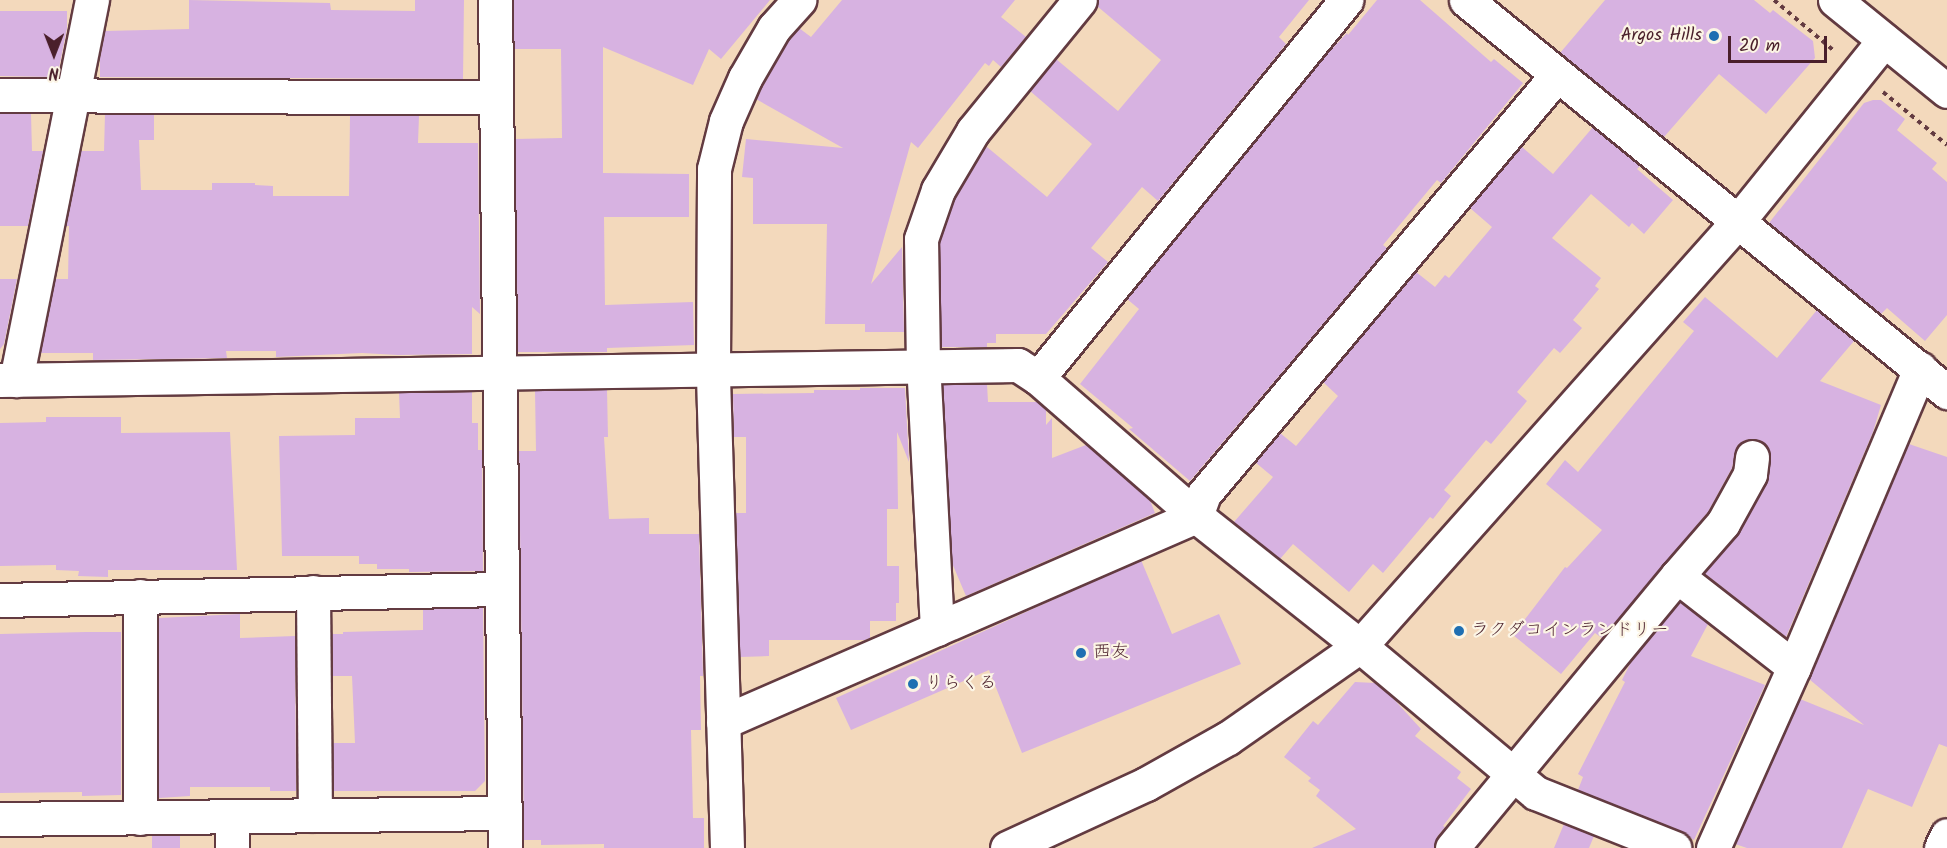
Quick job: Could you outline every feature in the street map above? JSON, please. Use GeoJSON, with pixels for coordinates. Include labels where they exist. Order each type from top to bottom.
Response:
{"type":"FeatureCollection","features":[{"type":"Feature","properties":{"kind":"main road"},"geometry":{"type":"LineString","coordinates":[[92,0],[74,96],[8,380],[499,374],[923,364],[1018,365],[1038,378],[1196,516],[1360,646],[1536,793],[1674,848]]}},
{"type":"Feature","properties":{"kind":"main road"},"geometry":{"type":"LineString","coordinates":[[495,0],[505,848]]}},
{"type":"Feature","properties":{"kind":"main road"},"geometry":{"type":"LineString","coordinates":[[727,848],[713,368],[714,169],[726,121],[744,78],[774,28],[799,0]]}},
{"type":"Feature","properties":{"kind":"main road"},"geometry":{"type":"LineString","coordinates":[[937,630],[923,364],[921,239],[938,190],[973,131],[1080,0]]}},
{"type":"Feature","properties":{"kind":"main road"},"geometry":{"type":"LineString","coordinates":[[1038,378],[1347,0]]}},
{"type":"Feature","properties":{"kind":"main road"},"geometry":{"type":"LineString","coordinates":[[1466,0],[1739,220],[1947,392]]}},
{"type":"Feature","properties":{"kind":"main road"},"geometry":{"type":"LineString","coordinates":[[1835,0],[1947,91]]}},
{"type":"Feature","properties":{"kind":"main road"},"geometry":{"type":"LineString","coordinates":[[1007,848],[1146,784],[1228,738],[1360,646],[1739,220],[1884,40]]}},
{"type":"Feature","properties":{"kind":"main road"},"geometry":{"type":"LineString","coordinates":[[723,722],[1196,516],[1204,494],[1557,75]]}},
{"type":"Feature","properties":{"kind":"main road"},"geometry":{"type":"LineString","coordinates":[[0,95],[496,98]]}},
{"type":"Feature","properties":{"kind":"main road"},"geometry":{"type":"LineString","coordinates":[[1713,848],[1794,667],[1920,369]]}},
{"type":"Feature","properties":{"kind":"main road"},"geometry":{"type":"LineString","coordinates":[[1452,848],[1511,773],[1723,523],[1750,474],[1752,457]]}},
{"type":"Feature","properties":{"kind":"main road"},"geometry":{"type":"LineString","coordinates":[[1677,576],[1794,667]]}},
{"type":"Feature","properties":{"kind":"main road"},"geometry":{"type":"LineString","coordinates":[[0,600],[502,589]]}},
{"type":"Feature","properties":{"kind":"main road"},"geometry":{"type":"LineString","coordinates":[[313,592],[315,815]]}},
{"type":"Feature","properties":{"kind":"main road"},"geometry":{"type":"LineString","coordinates":[[140,596],[140,818]]}},
{"type":"Feature","properties":{"kind":"main road"},"geometry":{"type":"LineString","coordinates":[[0,819],[140,818],[232,832],[315,815],[505,813]]}},
{"type":"Feature","properties":{"kind":"main road"},"geometry":{"type":"LineString","coordinates":[[1941,848],[1947,835]]}},
{"type":"Feature","properties":{"kind":"path"},"geometry":{"type":"LineString","coordinates":[[1774,0],[1947,145]]}},
{"type":"Feature","properties":{"kind":"building"},"geometry":{"type":"Polygon","coordinates":[[[189,0],[330,3],[331,10],[415,11],[415,0],[464,0],[463,79],[100,77],[100,57],[105,31],[189,29],[189,0]]]}},
{"type":"Feature","properties":{"kind":"building"},"geometry":{"type":"Polygon","coordinates":[[[514,0],[770,0],[721,59],[709,49],[693,85],[603,47],[603,173],[689,174],[689,217],[604,217],[605,305],[693,302],[694,345],[607,348],[607,352],[518,352],[515,139],[562,138],[561,49],[514,49],[514,0]]]}},
{"type":"Feature","properties":{"kind":"building"},"geometry":{"type":"Polygon","coordinates":[[[842,0],[1015,0],[1001,17],[1026,37],[1001,67],[993,60],[989,66],[985,63],[918,148],[911,142],[871,284],[902,247],[904,332],[865,332],[865,324],[825,324],[827,224],[753,224],[753,178],[742,177],[746,139],[843,148],[756,99],[789,39],[799,28],[811,37],[842,0]]]}},
{"type":"Feature","properties":{"kind":"building"},"geometry":{"type":"Polygon","coordinates":[[[1098,0],[1309,0],[1279,37],[1286,44],[1158,201],[1142,187],[1091,248],[1108,262],[1046,334],[996,334],[996,343],[987,343],[987,347],[941,347],[940,242],[955,198],[982,152],[987,147],[1047,197],[1092,144],[1030,91],[1056,59],[1118,111],[1161,60],[1097,6],[1098,0]]]}},
{"type":"Feature","properties":{"kind":"building"},"geometry":{"type":"Polygon","coordinates":[[[1377,0],[1420,0],[1491,62],[1494,59],[1523,83],[1441,183],[1437,180],[1383,245],[1387,248],[1190,481],[1129,429],[1133,428],[1080,384],[1139,309],[1127,299],[1315,67],[1347,33],[1348,35],[1377,0]]]}},
{"type":"Feature","properties":{"kind":"building"},"geometry":{"type":"Polygon","coordinates":[[[1605,0],[1754,0],[1770,13],[1773,10],[1813,41],[1815,58],[1766,114],[1719,74],[1664,137],[1560,53],[1605,0]]]}},
{"type":"Feature","properties":{"kind":"building"},"geometry":{"type":"Polygon","coordinates":[[[0,11],[67,11],[67,28],[58,73],[53,77],[0,76],[0,11]]]}},
{"type":"Feature","properties":{"kind":"building"},"geometry":{"type":"Polygon","coordinates":[[[1881,100],[1905,119],[1897,130],[1937,163],[1932,169],[1947,182],[1947,315],[1925,341],[1887,308],[1881,314],[1769,223],[1864,103],[1881,100]]]}},
{"type":"Feature","properties":{"kind":"building"},"geometry":{"type":"Polygon","coordinates":[[[0,114],[31,114],[32,151],[43,151],[28,226],[0,226],[0,114]]]}},
{"type":"Feature","properties":{"kind":"building"},"geometry":{"type":"Polygon","coordinates":[[[105,114],[154,115],[154,140],[139,140],[141,190],[212,190],[212,183],[255,183],[255,185],[273,186],[273,196],[349,196],[350,116],[419,116],[418,143],[478,143],[480,314],[472,307],[472,354],[362,353],[276,357],[276,351],[226,351],[227,358],[93,360],[93,353],[41,353],[55,279],[68,279],[69,226],[66,226],[81,151],[104,151],[105,114]]]}},
{"type":"Feature","properties":{"kind":"building"},"geometry":{"type":"Polygon","coordinates":[[[1593,127],[1640,166],[1637,169],[1673,200],[1644,234],[1632,223],[1629,227],[1591,194],[1552,238],[1601,278],[1595,286],[1599,289],[1573,320],[1582,328],[1560,353],[1554,348],[1517,392],[1527,401],[1491,444],[1486,440],[1444,490],[1451,496],[1433,519],[1430,517],[1383,573],[1373,564],[1349,592],[1293,544],[1280,559],[1234,522],[1273,477],[1255,462],[1280,433],[1296,446],[1338,396],[1323,382],[1416,272],[1435,287],[1445,275],[1449,278],[1492,227],[1470,208],[1521,146],[1553,174],[1593,127]]]}},
{"type":"Feature","properties":{"kind":"building"},"geometry":{"type":"Polygon","coordinates":[[[0,279],[17,279],[4,344],[0,349],[0,279]]]}},
{"type":"Feature","properties":{"kind":"building"},"geometry":{"type":"Polygon","coordinates":[[[1705,297],[1777,358],[1817,310],[1854,341],[1820,381],[1881,405],[1873,432],[1786,637],[1704,573],[1739,532],[1769,477],[1769,449],[1763,442],[1755,439],[1745,440],[1737,446],[1732,468],[1708,512],[1602,638],[1595,633],[1561,674],[1513,635],[1565,567],[1567,568],[1602,530],[1546,484],[1565,460],[1578,472],[1694,331],[1683,322],[1705,297]]]}},
{"type":"Feature","properties":{"kind":"building"},"geometry":{"type":"Polygon","coordinates":[[[987,384],[988,402],[1037,402],[1046,410],[1046,425],[1052,418],[1052,458],[1086,445],[1150,500],[1155,513],[966,596],[952,563],[943,385],[987,384]]]}},
{"type":"Feature","properties":{"kind":"building"},"geometry":{"type":"Polygon","coordinates":[[[860,388],[905,388],[909,462],[897,432],[898,509],[887,509],[887,566],[899,566],[899,603],[896,603],[896,621],[870,621],[870,638],[865,640],[769,640],[769,656],[740,657],[736,513],[746,513],[746,437],[734,437],[733,394],[814,393],[814,390],[860,390],[860,388]]]}},
{"type":"Feature","properties":{"kind":"building"},"geometry":{"type":"Polygon","coordinates":[[[607,390],[608,437],[604,437],[609,519],[649,518],[649,534],[699,534],[703,676],[700,676],[701,730],[691,730],[693,818],[704,818],[704,848],[604,848],[604,844],[541,845],[541,840],[524,840],[519,451],[536,451],[535,391],[607,390]]]}},
{"type":"Feature","properties":{"kind":"building"},"geometry":{"type":"Polygon","coordinates":[[[472,392],[472,423],[478,423],[478,450],[482,450],[483,571],[409,572],[409,569],[377,569],[377,564],[359,564],[359,556],[282,556],[279,436],[355,435],[355,418],[400,418],[399,393],[472,392]]]}},
{"type":"Feature","properties":{"kind":"building"},"geometry":{"type":"Polygon","coordinates":[[[46,417],[121,417],[121,433],[230,432],[237,570],[108,570],[108,577],[78,576],[79,571],[56,570],[56,565],[0,566],[0,423],[46,422],[46,417]]]}},
{"type":"Feature","properties":{"kind":"building"},"geometry":{"type":"Polygon","coordinates":[[[1909,444],[1947,457],[1947,747],[1939,744],[1912,807],[1868,789],[1842,848],[1747,848],[1735,844],[1800,699],[1864,725],[1809,679],[1909,444]]]}},
{"type":"Feature","properties":{"kind":"building","name":"西友"},"geometry":{"type":"Polygon","coordinates":[[[1141,560],[1172,634],[1219,614],[1241,664],[1022,753],[989,670],[851,730],[836,698],[1141,560]]]}},
{"type":"Feature","properties":{"kind":"building"},"geometry":{"type":"Polygon","coordinates":[[[1680,602],[1708,624],[1691,656],[1765,685],[1694,840],[1681,831],[1578,790],[1583,777],[1578,774],[1625,682],[1622,680],[1632,660],[1680,602]]]}},
{"type":"Feature","properties":{"kind":"building"},"geometry":{"type":"Polygon","coordinates":[[[483,608],[485,781],[475,791],[334,791],[333,743],[355,743],[352,676],[333,676],[332,634],[423,630],[423,609],[483,608]]]}},
{"type":"Feature","properties":{"kind":"building"},"geometry":{"type":"Polygon","coordinates":[[[240,614],[240,638],[295,636],[296,791],[270,791],[270,787],[190,787],[190,796],[159,798],[159,618],[240,614]]]}},
{"type":"Feature","properties":{"kind":"building"},"geometry":{"type":"Polygon","coordinates":[[[121,632],[121,795],[82,796],[82,792],[0,793],[0,634],[121,632]]]}},
{"type":"Feature","properties":{"kind":"building"},"geometry":{"type":"Polygon","coordinates":[[[1355,682],[1375,683],[1390,695],[1421,729],[1415,736],[1461,772],[1457,778],[1471,789],[1443,826],[1445,827],[1437,837],[1434,848],[1312,848],[1356,829],[1316,796],[1320,790],[1308,781],[1311,778],[1284,757],[1313,721],[1318,725],[1355,682]]]}},
{"type":"Feature","properties":{"kind":"building"},"geometry":{"type":"Polygon","coordinates":[[[1564,824],[1594,836],[1589,848],[1554,848],[1564,824]]]}},
{"type":"Feature","properties":{"kind":"building"},"geometry":{"type":"Polygon","coordinates":[[[152,836],[180,836],[180,848],[152,848],[152,836]]]}},
{"type":"Feature","properties":{"kind":"place","name":"Argos Hills"},"geometry":{"type":"Point","coordinates":[1714,36]}},
{"type":"Feature","properties":{"kind":"place","name":"ラクダコインランドリー"},"geometry":{"type":"Point","coordinates":[1459,631]}},
{"type":"Feature","properties":{"kind":"place","name":"西友"},"geometry":{"type":"Point","coordinates":[1081,653]}},
{"type":"Feature","properties":{"kind":"place","name":"りらくる"},"geometry":{"type":"Point","coordinates":[913,684]}}]}
